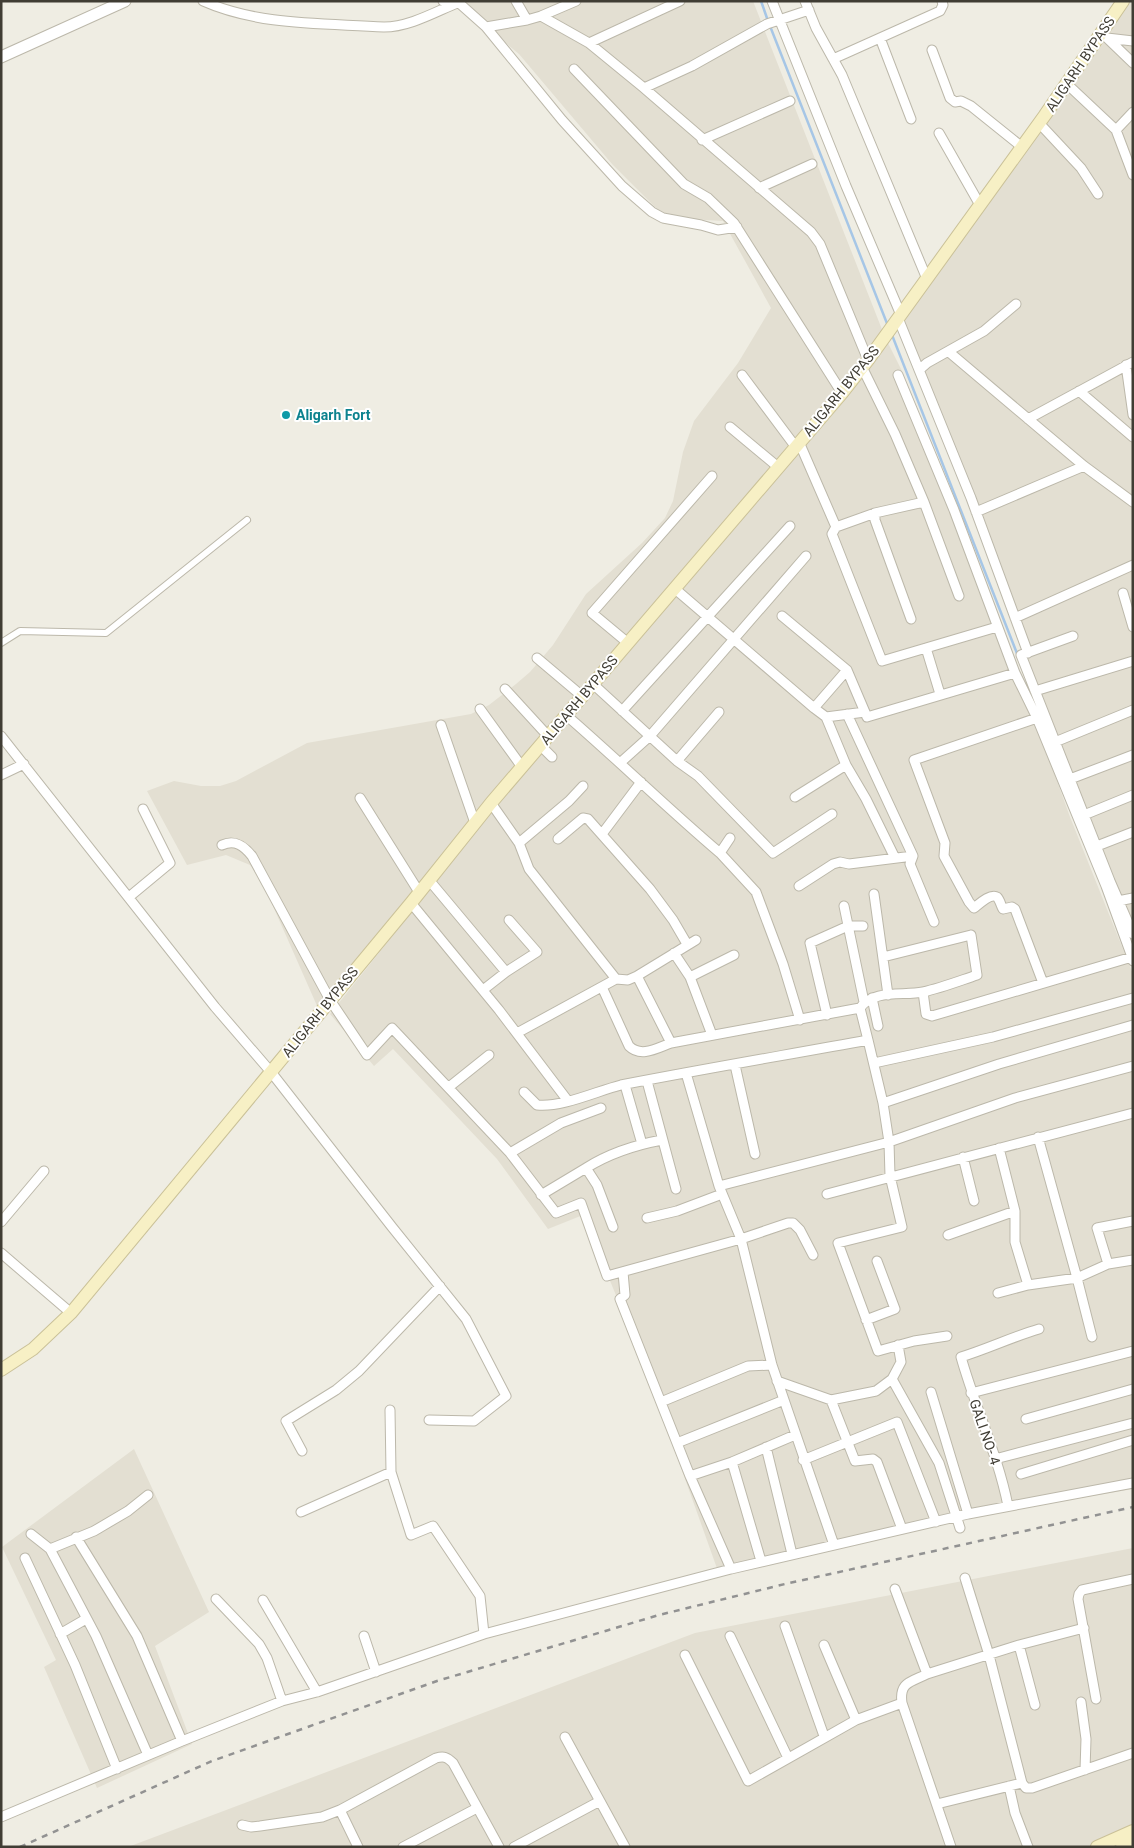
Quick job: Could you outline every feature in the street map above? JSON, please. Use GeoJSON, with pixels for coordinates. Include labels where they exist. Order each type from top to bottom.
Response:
{"type":"FeatureCollection","features":[{"type":"Feature","properties":{"kind":"main road","name":"ALIGARH BYPASS"},"geometry":{"type":"LineString","coordinates":[[1,1370],[34,1349],[71,1313],[415,898],[491,803],[842,393],[1103,37],[1123,1]]}},
{"type":"Feature","properties":{"kind":"main road"},"geometry":{"type":"LineString","coordinates":[[1103,1845],[1133,1832]]}},
{"type":"Feature","properties":{"kind":"main road"},"geometry":{"type":"LineString","coordinates":[[1122,1847],[1133,1842]]}},
{"type":"Feature","properties":{"kind":"street"},"geometry":{"type":"LineString","coordinates":[[1,57],[125,1]]}},
{"type":"Feature","properties":{"kind":"street"},"geometry":{"type":"LineString","coordinates":[[202,1],[234,13],[262,19],[384,27],[405,24],[459,3]]}},
{"type":"Feature","properties":{"kind":"street"},"geometry":{"type":"LineString","coordinates":[[443,1],[459,3],[486,27],[562,120],[643,205],[663,218],[718,230],[737,227]]}},
{"type":"Feature","properties":{"kind":"street"},"geometry":{"type":"LineString","coordinates":[[516,1],[527,20]]}},
{"type":"Feature","properties":{"kind":"street"},"geometry":{"type":"LineString","coordinates":[[486,27],[541,16],[576,1]]}},
{"type":"Feature","properties":{"kind":"street"},"geometry":{"type":"LineString","coordinates":[[589,43],[680,1]]}},
{"type":"Feature","properties":{"kind":"street"},"geometry":{"type":"LineString","coordinates":[[772,1],[976,512],[1028,653]]}},
{"type":"Feature","properties":{"kind":"street"},"geometry":{"type":"LineString","coordinates":[[805,1],[842,75],[927,279]]}},
{"type":"Feature","properties":{"kind":"street"},"geometry":{"type":"LineString","coordinates":[[834,59],[940,10],[943,5],[942,1]]}},
{"type":"Feature","properties":{"kind":"street"},"geometry":{"type":"LineString","coordinates":[[644,88],[692,66],[767,24],[809,10]]}},
{"type":"Feature","properties":{"kind":"street"},"geometry":{"type":"LineString","coordinates":[[541,16],[589,43],[806,227],[820,244],[865,364],[924,502],[959,596]]}},
{"type":"Feature","properties":{"kind":"street"},"geometry":{"type":"LineString","coordinates":[[1103,37],[1133,41]]}},
{"type":"Feature","properties":{"kind":"street"},"geometry":{"type":"LineString","coordinates":[[1103,37],[1133,63]]}},
{"type":"Feature","properties":{"kind":"street"},"geometry":{"type":"LineString","coordinates":[[880,38],[911,119]]}},
{"type":"Feature","properties":{"kind":"street"},"geometry":{"type":"LineString","coordinates":[[932,50],[950,98],[955,102],[962,101],[971,106],[1022,148]]}},
{"type":"Feature","properties":{"kind":"street"},"geometry":{"type":"LineString","coordinates":[[574,69],[684,184],[698,191],[713,203],[737,227],[842,393]]}},
{"type":"Feature","properties":{"kind":"street"},"geometry":{"type":"LineString","coordinates":[[1067,84],[1116,130],[1133,175]]}},
{"type":"Feature","properties":{"kind":"street"},"geometry":{"type":"LineString","coordinates":[[702,140],[790,101]]}},
{"type":"Feature","properties":{"kind":"street"},"geometry":{"type":"LineString","coordinates":[[1116,130],[1133,112]]}},
{"type":"Feature","properties":{"kind":"street"},"geometry":{"type":"LineString","coordinates":[[1039,123],[1080,168],[1098,194]]}},
{"type":"Feature","properties":{"kind":"street"},"geometry":{"type":"LineString","coordinates":[[939,133],[980,205]]}},
{"type":"Feature","properties":{"kind":"street"},"geometry":{"type":"LineString","coordinates":[[759,188],[812,164]]}},
{"type":"Feature","properties":{"kind":"street"},"geometry":{"type":"LineString","coordinates":[[919,370],[927,363],[984,331],[1016,304]]}},
{"type":"Feature","properties":{"kind":"street"},"geometry":{"type":"LineString","coordinates":[[949,352],[1084,466],[1133,502]]}},
{"type":"Feature","properties":{"kind":"street"},"geometry":{"type":"LineString","coordinates":[[1028,419],[1130,364],[1133,415]]}},
{"type":"Feature","properties":{"kind":"street"},"geometry":{"type":"LineString","coordinates":[[742,375],[797,444],[836,527]]}},
{"type":"Feature","properties":{"kind":"street"},"geometry":{"type":"LineString","coordinates":[[898,375],[954,510],[1015,673],[1037,718],[1106,886],[1132,959],[932,1016],[926,1014],[923,992]]}},
{"type":"Feature","properties":{"kind":"street"},"geometry":{"type":"LineString","coordinates":[[1079,391],[1133,436]]}},
{"type":"Feature","properties":{"kind":"street"},"geometry":{"type":"LineString","coordinates":[[730,427],[778,467]]}},
{"type":"Feature","properties":{"kind":"street"},"geometry":{"type":"LineString","coordinates":[[976,512],[1084,466]]}},
{"type":"Feature","properties":{"kind":"street"},"geometry":{"type":"LineString","coordinates":[[628,643],[592,613],[712,476]]}},
{"type":"Feature","properties":{"kind":"street"},"geometry":{"type":"LineString","coordinates":[[924,502],[875,513],[836,527],[832,534],[882,661],[998,627]]}},
{"type":"Feature","properties":{"kind":"street"},"geometry":{"type":"LineString","coordinates":[[875,513],[874,520],[912,619]]}},
{"type":"Feature","properties":{"kind":"street"},"geometry":{"type":"LineString","coordinates":[[1,643],[20,631],[106,633],[247,520]]}},
{"type":"Feature","properties":{"kind":"street"},"geometry":{"type":"LineString","coordinates":[[622,711],[790,526]]}},
{"type":"Feature","properties":{"kind":"street"},"geometry":{"type":"LineString","coordinates":[[621,762],[650,736],[806,556]]}},
{"type":"Feature","properties":{"kind":"street"},"geometry":{"type":"LineString","coordinates":[[1015,618],[1133,565]]}},
{"type":"Feature","properties":{"kind":"street"},"geometry":{"type":"LineString","coordinates":[[674,588],[826,717],[846,765],[866,799],[895,858]]}},
{"type":"Feature","properties":{"kind":"street"},"geometry":{"type":"LineString","coordinates":[[1123,593],[1133,627]]}},
{"type":"Feature","properties":{"kind":"street"},"geometry":{"type":"LineString","coordinates":[[782,616],[847,670],[867,717],[1015,673]]}},
{"type":"Feature","properties":{"kind":"street"},"geometry":{"type":"LineString","coordinates":[[1073,636],[1021,655],[1118,901],[1133,934]]}},
{"type":"Feature","properties":{"kind":"street"},"geometry":{"type":"LineString","coordinates":[[926,648],[940,694]]}},
{"type":"Feature","properties":{"kind":"street"},"geometry":{"type":"LineString","coordinates":[[537,658],[582,696]]}},
{"type":"Feature","properties":{"kind":"street"},"geometry":{"type":"LineString","coordinates":[[1035,692],[1133,661]]}},
{"type":"Feature","properties":{"kind":"street"},"geometry":{"type":"LineString","coordinates":[[814,708],[847,670]]}},
{"type":"Feature","properties":{"kind":"street"},"geometry":{"type":"LineString","coordinates":[[593,684],[677,761],[698,776],[773,852],[832,814]]}},
{"type":"Feature","properties":{"kind":"street"},"geometry":{"type":"LineString","coordinates":[[505,689],[544,741],[552,757]]}},
{"type":"Feature","properties":{"kind":"street"},"geometry":{"type":"LineString","coordinates":[[480,709],[522,767]]}},
{"type":"Feature","properties":{"kind":"street"},"geometry":{"type":"LineString","coordinates":[[1055,742],[1133,710]]}},
{"type":"Feature","properties":{"kind":"street"},"geometry":{"type":"LineString","coordinates":[[677,761],[719,712]]}},
{"type":"Feature","properties":{"kind":"street"},"geometry":{"type":"LineString","coordinates":[[826,717],[864,712]]}},
{"type":"Feature","properties":{"kind":"street"},"geometry":{"type":"LineString","coordinates":[[846,714],[913,856],[910,864],[934,922]]}},
{"type":"Feature","properties":{"kind":"street"},"geometry":{"type":"LineString","coordinates":[[566,715],[621,762],[675,815],[720,853],[756,892],[783,964],[800,1020]]}},
{"type":"Feature","properties":{"kind":"street"},"geometry":{"type":"LineString","coordinates":[[1037,718],[914,760],[945,843],[944,856],[969,902],[974,908],[992,896],[996,896],[999,898],[1003,909],[1012,907],[1015,909],[1043,983]]}},
{"type":"Feature","properties":{"kind":"street"},"geometry":{"type":"LineString","coordinates":[[441,725],[475,823]]}},
{"type":"Feature","properties":{"kind":"street"},"geometry":{"type":"LineString","coordinates":[[1,736],[216,1007],[271,1072],[466,1319],[506,1396],[474,1421],[429,1420]]}},
{"type":"Feature","properties":{"kind":"street"},"geometry":{"type":"LineString","coordinates":[[1070,780],[1133,755]]}},
{"type":"Feature","properties":{"kind":"street"},"geometry":{"type":"LineString","coordinates":[[1,775],[24,764]]}},
{"type":"Feature","properties":{"kind":"street"},"geometry":{"type":"LineString","coordinates":[[796,797],[846,765]]}},
{"type":"Feature","properties":{"kind":"street"},"geometry":{"type":"LineString","coordinates":[[602,834],[641,782]]}},
{"type":"Feature","properties":{"kind":"street"},"geometry":{"type":"LineString","coordinates":[[519,843],[569,801],[583,786]]}},
{"type":"Feature","properties":{"kind":"street"},"geometry":{"type":"LineString","coordinates":[[1084,815],[1133,795]]}},
{"type":"Feature","properties":{"kind":"street"},"geometry":{"type":"LineString","coordinates":[[360,798],[415,898],[568,1101]]}},
{"type":"Feature","properties":{"kind":"street"},"geometry":{"type":"LineString","coordinates":[[491,803],[519,843],[529,869],[616,979]]}},
{"type":"Feature","properties":{"kind":"street"},"geometry":{"type":"LineString","coordinates":[[129,897],[170,864],[143,809]]}},
{"type":"Feature","properties":{"kind":"street"},"geometry":{"type":"LineString","coordinates":[[558,839],[586,818],[661,903],[687,944]]}},
{"type":"Feature","properties":{"kind":"street"},"geometry":{"type":"LineString","coordinates":[[1097,846],[1133,832]]}},
{"type":"Feature","properties":{"kind":"street"},"geometry":{"type":"LineString","coordinates":[[720,853],[730,838]]}},
{"type":"Feature","properties":{"kind":"street"},"geometry":{"type":"LineString","coordinates":[[222,845],[229,842],[237,843],[252,856],[330,1000],[367,1055],[392,1028],[510,1153],[556,1213],[581,1203],[607,1276],[741,1239],[788,1223],[793,1223],[800,1230],[813,1255]]}},
{"type":"Feature","properties":{"kind":"street"},"geometry":{"type":"LineString","coordinates":[[798,886],[840,862],[849,864],[913,856]]}},
{"type":"Feature","properties":{"kind":"street"},"geometry":{"type":"LineString","coordinates":[[429,880],[506,972]]}},
{"type":"Feature","properties":{"kind":"street"},"geometry":{"type":"LineString","coordinates":[[874,894],[888,995]]}},
{"type":"Feature","properties":{"kind":"street"},"geometry":{"type":"LineString","coordinates":[[1118,901],[1133,898]]}},
{"type":"Feature","properties":{"kind":"street"},"geometry":{"type":"LineString","coordinates":[[844,906],[866,1003],[868,1040],[889,1142],[890,1176],[902,1227],[838,1243],[878,1351],[914,1340],[948,1336]]}},
{"type":"Feature","properties":{"kind":"street"},"geometry":{"type":"LineString","coordinates":[[483,990],[537,952],[508,920]]}},
{"type":"Feature","properties":{"kind":"street"},"geometry":{"type":"LineString","coordinates":[[827,1015],[810,943],[848,926],[863,926]]}},
{"type":"Feature","properties":{"kind":"street"},"geometry":{"type":"LineString","coordinates":[[602,987],[629,1046],[633,1050],[644,1052],[671,1043],[712,1034],[827,1015],[888,995],[923,992],[976,976],[971,935],[883,957]]}},
{"type":"Feature","properties":{"kind":"street"},"geometry":{"type":"LineString","coordinates":[[517,1033],[616,979],[628,980],[637,976],[696,940]]}},
{"type":"Feature","properties":{"kind":"street"},"geometry":{"type":"LineString","coordinates":[[674,952],[690,977],[712,1034]]}},
{"type":"Feature","properties":{"kind":"street"},"geometry":{"type":"LineString","coordinates":[[690,977],[734,954]]}},
{"type":"Feature","properties":{"kind":"street"},"geometry":{"type":"LineString","coordinates":[[637,976],[671,1043]]}},
{"type":"Feature","properties":{"kind":"street"},"geometry":{"type":"LineString","coordinates":[[874,1063],[993,1037],[1133,998]]}},
{"type":"Feature","properties":{"kind":"street"},"geometry":{"type":"LineString","coordinates":[[866,1003],[878,1026]]}},
{"type":"Feature","properties":{"kind":"street"},"geometry":{"type":"LineString","coordinates":[[882,1103],[999,1064],[1133,1024]]}},
{"type":"Feature","properties":{"kind":"street"},"geometry":{"type":"LineString","coordinates":[[524,1092],[537,1105],[568,1101],[625,1085],[868,1040]]}},
{"type":"Feature","properties":{"kind":"street"},"geometry":{"type":"LineString","coordinates":[[449,1087],[489,1055]]}},
{"type":"Feature","properties":{"kind":"street"},"geometry":{"type":"LineString","coordinates":[[735,1065],[754,1154]]}},
{"type":"Feature","properties":{"kind":"street"},"geometry":{"type":"LineString","coordinates":[[647,1218],[678,1211],[721,1190],[889,1142],[1015,1098],[1133,1066]]}},
{"type":"Feature","properties":{"kind":"street"},"geometry":{"type":"LineString","coordinates":[[686,1073],[721,1190],[741,1239],[777,1381],[834,1545]]}},
{"type":"Feature","properties":{"kind":"street"},"geometry":{"type":"LineString","coordinates":[[647,1081],[676,1189]]}},
{"type":"Feature","properties":{"kind":"street"},"geometry":{"type":"LineString","coordinates":[[625,1085],[642,1144]]}},
{"type":"Feature","properties":{"kind":"street"},"geometry":{"type":"LineString","coordinates":[[510,1153],[561,1123],[601,1108]]}},
{"type":"Feature","properties":{"kind":"street"},"geometry":{"type":"LineString","coordinates":[[827,1194],[1133,1113]]}},
{"type":"Feature","properties":{"kind":"street"},"geometry":{"type":"LineString","coordinates":[[1038,1137],[1078,1278],[1092,1337]]}},
{"type":"Feature","properties":{"kind":"street"},"geometry":{"type":"LineString","coordinates":[[542,1195],[608,1155],[662,1140]]}},
{"type":"Feature","properties":{"kind":"street"},"geometry":{"type":"LineString","coordinates":[[999,1148],[1015,1211],[1015,1242],[1028,1285]]}},
{"type":"Feature","properties":{"kind":"street"},"geometry":{"type":"LineString","coordinates":[[963,1157],[974,1201]]}},
{"type":"Feature","properties":{"kind":"street"},"geometry":{"type":"LineString","coordinates":[[586,1168],[597,1185],[613,1227]]}},
{"type":"Feature","properties":{"kind":"street"},"geometry":{"type":"LineString","coordinates":[[1,1222],[44,1171]]}},
{"type":"Feature","properties":{"kind":"street"},"geometry":{"type":"LineString","coordinates":[[948,1235],[1015,1211]]}},
{"type":"Feature","properties":{"kind":"street"},"geometry":{"type":"LineString","coordinates":[[1108,1264],[1098,1228],[1133,1221]]}},
{"type":"Feature","properties":{"kind":"street"},"geometry":{"type":"LineString","coordinates":[[1,1253],[71,1313]]}},
{"type":"Feature","properties":{"kind":"street"},"geometry":{"type":"LineString","coordinates":[[998,1293],[1028,1285],[1078,1278],[1108,1264],[1133,1260]]}},
{"type":"Feature","properties":{"kind":"street"},"geometry":{"type":"LineString","coordinates":[[866,1320],[895,1309],[877,1261]]}},
{"type":"Feature","properties":{"kind":"street"},"geometry":{"type":"LineString","coordinates":[[623,1272],[625,1295],[620,1299],[690,1476],[731,1569]]}},
{"type":"Feature","properties":{"kind":"street"},"geometry":{"type":"LineString","coordinates":[[302,1451],[286,1421],[336,1390],[359,1371],[440,1286]]}},
{"type":"Feature","properties":{"kind":"street","name":"GALI NO- 4"},"geometry":{"type":"LineString","coordinates":[[1008,1506],[961,1357],[992,1347],[1012,1337],[1039,1329]]}},
{"type":"Feature","properties":{"kind":"street"},"geometry":{"type":"LineString","coordinates":[[777,1381],[831,1400],[876,1391],[892,1379],[901,1362],[898,1345]]}},
{"type":"Feature","properties":{"kind":"street"},"geometry":{"type":"LineString","coordinates":[[971,1393],[1133,1351]]}},
{"type":"Feature","properties":{"kind":"street"},"geometry":{"type":"LineString","coordinates":[[661,1402],[748,1366],[772,1365]]}},
{"type":"Feature","properties":{"kind":"street"},"geometry":{"type":"LineString","coordinates":[[892,1379],[939,1463],[960,1528]]}},
{"type":"Feature","properties":{"kind":"street"},"geometry":{"type":"LineString","coordinates":[[1026,1419],[1133,1389]]}},
{"type":"Feature","properties":{"kind":"street"},"geometry":{"type":"LineString","coordinates":[[931,1392],[968,1514]]}},
{"type":"Feature","properties":{"kind":"street"},"geometry":{"type":"LineString","coordinates":[[677,1443],[784,1400]]}},
{"type":"Feature","properties":{"kind":"street"},"geometry":{"type":"LineString","coordinates":[[831,1400],[855,1461],[873,1459],[877,1462],[902,1529]]}},
{"type":"Feature","properties":{"kind":"street"},"geometry":{"type":"LineString","coordinates":[[390,1410],[391,1472],[411,1535],[433,1526],[480,1596],[484,1634]]}},
{"type":"Feature","properties":{"kind":"street"},"geometry":{"type":"LineString","coordinates":[[803,1460],[897,1422],[936,1522]]}},
{"type":"Feature","properties":{"kind":"street"},"geometry":{"type":"LineString","coordinates":[[995,1460],[1133,1422]]}},
{"type":"Feature","properties":{"kind":"street"},"geometry":{"type":"LineString","coordinates":[[690,1476],[732,1462],[795,1435]]}},
{"type":"Feature","properties":{"kind":"street"},"geometry":{"type":"LineString","coordinates":[[1021,1474],[1133,1440]]}},
{"type":"Feature","properties":{"kind":"street"},"geometry":{"type":"LineString","coordinates":[[766,1447],[792,1554]]}},
{"type":"Feature","properties":{"kind":"street"},"geometry":{"type":"LineString","coordinates":[[732,1462],[761,1561]]}},
{"type":"Feature","properties":{"kind":"street"},"geometry":{"type":"LineString","coordinates":[[301,1512],[391,1472]]}},
{"type":"Feature","properties":{"kind":"street"},"geometry":{"type":"LineString","coordinates":[[1,1817],[282,1701],[317,1692],[484,1634],[761,1561],[958,1518],[968,1514],[1133,1483]]}},
{"type":"Feature","properties":{"kind":"street"},"geometry":{"type":"LineString","coordinates":[[50,1548],[94,1531],[128,1511],[148,1495]]}},
{"type":"Feature","properties":{"kind":"street"},"geometry":{"type":"LineString","coordinates":[[31,1534],[50,1548],[96,1636],[148,1755]]}},
{"type":"Feature","properties":{"kind":"street"},"geometry":{"type":"LineString","coordinates":[[76,1538],[136,1636],[182,1741]]}},
{"type":"Feature","properties":{"kind":"street"},"geometry":{"type":"LineString","coordinates":[[25,1558],[75,1665],[117,1769]]}},
{"type":"Feature","properties":{"kind":"street"},"geometry":{"type":"LineString","coordinates":[[965,1578],[989,1655],[1022,1783],[1026,1788],[1032,1788],[1133,1753]]}},
{"type":"Feature","properties":{"kind":"street"},"geometry":{"type":"LineString","coordinates":[[1096,1699],[1078,1599],[1079,1594],[1082,1590],[1133,1579]]}},
{"type":"Feature","properties":{"kind":"street"},"geometry":{"type":"LineString","coordinates":[[895,1590],[928,1674]]}},
{"type":"Feature","properties":{"kind":"street"},"geometry":{"type":"LineString","coordinates":[[216,1599],[259,1644],[267,1658],[282,1701]]}},
{"type":"Feature","properties":{"kind":"street"},"geometry":{"type":"LineString","coordinates":[[263,1600],[317,1692]]}},
{"type":"Feature","properties":{"kind":"street"},"geometry":{"type":"LineString","coordinates":[[60,1634],[86,1619]]}},
{"type":"Feature","properties":{"kind":"street"},"geometry":{"type":"LineString","coordinates":[[785,1626],[824,1736]]}},
{"type":"Feature","properties":{"kind":"street"},"geometry":{"type":"LineString","coordinates":[[951,1847],[902,1703],[901,1695],[904,1686],[928,1674],[1019,1645],[1084,1628]]}},
{"type":"Feature","properties":{"kind":"street"},"geometry":{"type":"LineString","coordinates":[[364,1636],[376,1672]]}},
{"type":"Feature","properties":{"kind":"street"},"geometry":{"type":"LineString","coordinates":[[730,1636],[788,1758]]}},
{"type":"Feature","properties":{"kind":"street"},"geometry":{"type":"LineString","coordinates":[[824,1645],[856,1720]]}},
{"type":"Feature","properties":{"kind":"street"},"geometry":{"type":"LineString","coordinates":[[1019,1645],[1035,1705]]}},
{"type":"Feature","properties":{"kind":"street"},"geometry":{"type":"LineString","coordinates":[[685,1654],[748,1781],[824,1736],[856,1720],[902,1703]]}},
{"type":"Feature","properties":{"kind":"street"},"geometry":{"type":"LineString","coordinates":[[1081,1702],[1086,1740],[1085,1770]]}},
{"type":"Feature","properties":{"kind":"street"},"geometry":{"type":"LineString","coordinates":[[565,1737],[625,1847]]}},
{"type":"Feature","properties":{"kind":"street"},"geometry":{"type":"LineString","coordinates":[[242,1825],[251,1828],[322,1816],[340,1810],[442,1756],[453,1762],[499,1847]]}},
{"type":"Feature","properties":{"kind":"street"},"geometry":{"type":"LineString","coordinates":[[937,1804],[1022,1783]]}},
{"type":"Feature","properties":{"kind":"street"},"geometry":{"type":"LineString","coordinates":[[1009,1786],[1015,1813],[1028,1847]]}},
{"type":"Feature","properties":{"kind":"street"},"geometry":{"type":"LineString","coordinates":[[514,1847],[600,1801]]}},
{"type":"Feature","properties":{"kind":"street"},"geometry":{"type":"LineString","coordinates":[[403,1847],[477,1808]]}},
{"type":"Feature","properties":{"kind":"street"},"geometry":{"type":"LineString","coordinates":[[340,1810],[358,1847]]}},
{"type":"Feature","properties":{"kind":"shaded area"},"geometry":{"type":"Polygon","coordinates":[[[455,1],[753,1],[883,332],[826,406],[318,1008],[261,879],[250,865],[226,855],[187,865],[147,791],[174,781],[201,786],[220,786],[236,781],[307,743],[471,714],[489,705],[530,672],[553,645],[586,594],[642,543],[665,518],[673,501],[683,452],[694,421],[738,363],[771,308],[723,221],[671,218],[658,210],[612,164],[519,54],[455,1]]]}},
{"type":"Feature","properties":{"kind":"shaded area"},"geometry":{"type":"Polygon","coordinates":[[[1126,1],[1133,1],[1133,935],[1036,689],[1001,580],[903,319],[1126,1]]]}},
{"type":"Feature","properties":{"kind":"shaded area"},"geometry":{"type":"Polygon","coordinates":[[[888,343],[902,371],[931,452],[1003,631],[1070,817],[1133,974],[1133,1489],[949,1521],[719,1574],[643,1361],[583,1215],[548,1229],[497,1159],[393,1049],[374,1066],[330,1014],[526,769],[888,343]]]}},
{"type":"Feature","properties":{"kind":"shaded area"},"geometry":{"type":"Polygon","coordinates":[[[134,1449],[209,1612],[155,1646],[192,1744],[97,1788],[44,1667],[56,1660],[2,1547],[134,1449]]]}},
{"type":"Feature","properties":{"kind":"shaded area"},"geometry":{"type":"Polygon","coordinates":[[[1133,1548],[1133,1847],[128,1847],[695,1633],[1133,1548]]]}},
{"type":"Feature","properties":{"kind":"waterway"},"geometry":{"type":"LineString","coordinates":[[761,1],[768,21]]}},
{"type":"Feature","properties":{"kind":"waterway"},"geometry":{"type":"LineString","coordinates":[[770,26],[888,326]]}},
{"type":"Feature","properties":{"kind":"waterway"},"geometry":{"type":"LineString","coordinates":[[892,335],[1018,656]]}},
{"type":"Feature","properties":{"kind":"railway"},"geometry":{"type":"LineString","coordinates":[[20,1847],[212,1761],[437,1681],[659,1615],[785,1584],[1133,1507]]}},
{"type":"Feature","properties":{"kind":"place","name":"Aligarh Fort"},"geometry":{"type":"Point","coordinates":[286,415]}}]}
